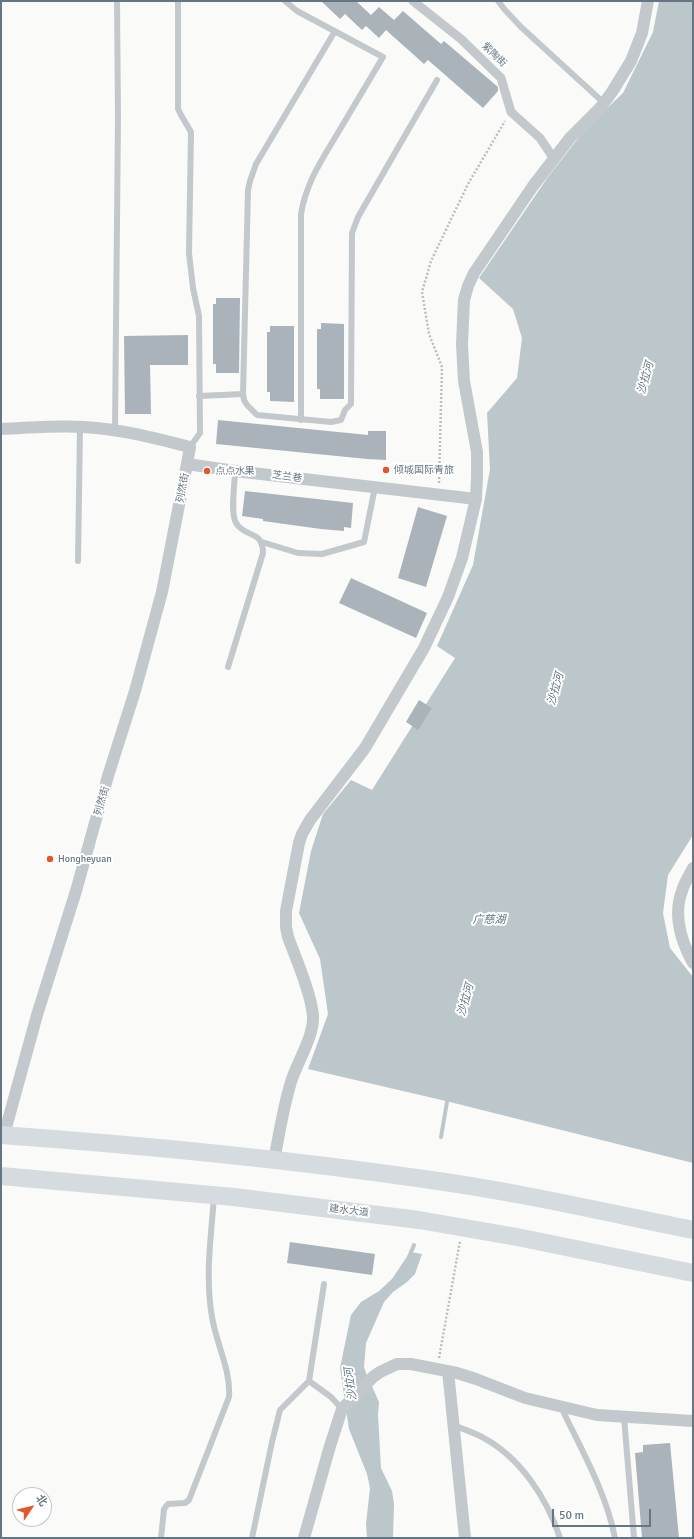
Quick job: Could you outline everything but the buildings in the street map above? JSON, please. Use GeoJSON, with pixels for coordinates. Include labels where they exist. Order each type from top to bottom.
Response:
{"type":"FeatureCollection","features":[{"type":"Feature","properties":{"kind":"main road"},"geometry":{"type":"LineString","coordinates":[[3,1135],[274,1160],[425,1179],[524,1196],[693,1230]]}},
{"type":"Feature","properties":{"kind":"main road","name":"建水大道"},"geometry":{"type":"LineString","coordinates":[[1,1176],[214,1196],[419,1220],[517,1236],[693,1273]]}},
{"type":"Feature","properties":{"kind":"street","name":"紫陶街"},"geometry":{"type":"LineString","coordinates":[[413,1],[461,39],[501,78],[511,112]]}},
{"type":"Feature","properties":{"kind":"street"},"geometry":{"type":"LineString","coordinates":[[274,1160],[290,1083],[310,1033],[312,1024],[310,1000],[288,937],[286,927],[286,911],[299,843],[310,820],[365,748],[424,648],[448,596],[462,558],[476,499],[476,452],[467,407],[462,362],[464,300],[468,286],[474,273],[533,186],[570,138],[604,102],[620,80],[631,61],[642,33],[648,1]]}},
{"type":"Feature","properties":{"kind":"street"},"geometry":{"type":"LineString","coordinates":[[511,112],[540,138],[554,159]]}},
{"type":"Feature","properties":{"kind":"street"},"geometry":{"type":"LineString","coordinates":[[1,429],[80,427],[115,430],[144,435],[190,447],[187,464]]}},
{"type":"Feature","properties":{"kind":"street","name":"芝兰巷"},"geometry":{"type":"LineString","coordinates":[[187,464],[476,499]]}},
{"type":"Feature","properties":{"kind":"street","name":"列然街"},"geometry":{"type":"LineString","coordinates":[[3,1135],[37,1015],[76,891],[108,776],[135,691],[162,592],[187,464]]}},
{"type":"Feature","properties":{"kind":"street"},"geometry":{"type":"LineString","coordinates":[[693,868],[682,889],[678,903],[678,914],[684,943],[693,963]]}},
{"type":"Feature","properties":{"kind":"street"},"geometry":{"type":"LineString","coordinates":[[304,1538],[342,1409],[373,1377],[388,1367],[397,1364],[404,1363],[476,1378],[525,1398],[597,1415],[693,1421]]}},
{"type":"Feature","properties":{"kind":"street"},"geometry":{"type":"LineString","coordinates":[[443,1370],[453,1425],[465,1538]]}},
{"type":"Feature","properties":{"kind":"lane"},"geometry":{"type":"LineString","coordinates":[[115,430],[118,117],[117,1]]}},
{"type":"Feature","properties":{"kind":"lane"},"geometry":{"type":"LineString","coordinates":[[178,1],[178,108],[191,132],[189,253],[198,316],[200,433],[190,447]]}},
{"type":"Feature","properties":{"kind":"lane"},"geometry":{"type":"LineString","coordinates":[[285,1],[297,11],[383,57],[316,168],[306,190],[303,202],[301,214],[301,420]]}},
{"type":"Feature","properties":{"kind":"lane"},"geometry":{"type":"LineString","coordinates":[[498,1],[521,27],[604,102]]}},
{"type":"Feature","properties":{"kind":"lane"},"geometry":{"type":"LineString","coordinates":[[335,31],[256,164],[248,190],[243,394],[247,405],[258,415],[331,422],[341,420],[345,410],[351,404],[352,233],[358,217],[437,80]]}},
{"type":"Feature","properties":{"kind":"lane"},"geometry":{"type":"LineString","coordinates":[[199,396],[243,394]]}},
{"type":"Feature","properties":{"kind":"lane"},"geometry":{"type":"LineString","coordinates":[[78,561],[80,427]]}},
{"type":"Feature","properties":{"kind":"lane"},"geometry":{"type":"LineString","coordinates":[[235,471],[234,514],[235,522],[241,530],[256,536],[262,542],[298,553],[322,554],[338,551],[364,542],[374,487]]}},
{"type":"Feature","properties":{"kind":"lane"},"geometry":{"type":"LineString","coordinates":[[228,667],[263,553],[262,542]]}},
{"type":"Feature","properties":{"kind":"lane"},"geometry":{"type":"LineString","coordinates":[[161,1538],[164,1509],[168,1504],[185,1503],[189,1500],[229,1397],[228,1381],[212,1316],[208,1274],[214,1196]]}},
{"type":"Feature","properties":{"kind":"lane"},"geometry":{"type":"LineString","coordinates":[[252,1538],[280,1410],[309,1381],[324,1284]]}},
{"type":"Feature","properties":{"kind":"lane"},"geometry":{"type":"LineString","coordinates":[[309,1381],[331,1397],[342,1409]]}},
{"type":"Feature","properties":{"kind":"lane"},"geometry":{"type":"LineString","coordinates":[[561,1406],[597,1482],[611,1520],[615,1538]]}},
{"type":"Feature","properties":{"kind":"lane"},"geometry":{"type":"LineString","coordinates":[[624,1417],[634,1538]]}},
{"type":"Feature","properties":{"kind":"lane"},"geometry":{"type":"LineString","coordinates":[[453,1425],[482,1438],[500,1450],[521,1470],[541,1496],[560,1538]]}},
{"type":"Feature","properties":{"kind":"path"},"geometry":{"type":"LineString","coordinates":[[439,495],[442,367],[429,334],[422,292],[431,260],[468,184],[511,112]]}},
{"type":"Feature","properties":{"kind":"path"},"geometry":{"type":"LineString","coordinates":[[443,1370],[463,1227]]}},
{"type":"Feature","properties":{"kind":"water","name":"广慈湖"},"geometry":{"type":"Polygon","coordinates":[[[659,1],[693,1],[693,835],[668,875],[663,913],[670,948],[693,977],[693,1163],[446,1101],[308,1069],[328,1014],[320,959],[299,913],[311,851],[323,814],[351,780],[372,790],[455,658],[437,646],[473,565],[490,469],[487,413],[517,378],[522,338],[513,309],[479,278],[548,177],[587,127],[623,93],[653,32],[659,1]]]}},
{"type":"Feature","properties":{"kind":"water"},"geometry":{"type":"Polygon","coordinates":[[[410,1252],[422,1254],[415,1274],[393,1292],[384,1302],[366,1343],[364,1367],[379,1402],[378,1415],[381,1468],[392,1491],[394,1504],[393,1538],[367,1538],[366,1524],[370,1488],[367,1474],[349,1429],[340,1368],[351,1315],[361,1302],[379,1291],[392,1279],[410,1252]]]}},
{"type":"Feature","properties":{"kind":"waterway","name":"沙拉河"},"geometry":{"type":"LineString","coordinates":[[441,1137],[448,1096]]}},
{"type":"Feature","properties":{"kind":"waterway","name":"沙拉河"},"geometry":{"type":"LineString","coordinates":[[409,1257],[414,1245]]}},
{"type":"Feature","properties":{"kind":"place","name":"倾城国际青旅"},"geometry":{"type":"Point","coordinates":[386,470]}},
{"type":"Feature","properties":{"kind":"place","name":"点点水果"},"geometry":{"type":"Point","coordinates":[207,471]}},
{"type":"Feature","properties":{"kind":"place","name":"Hongheyuan"},"geometry":{"type":"Point","coordinates":[50,859]}}]}
